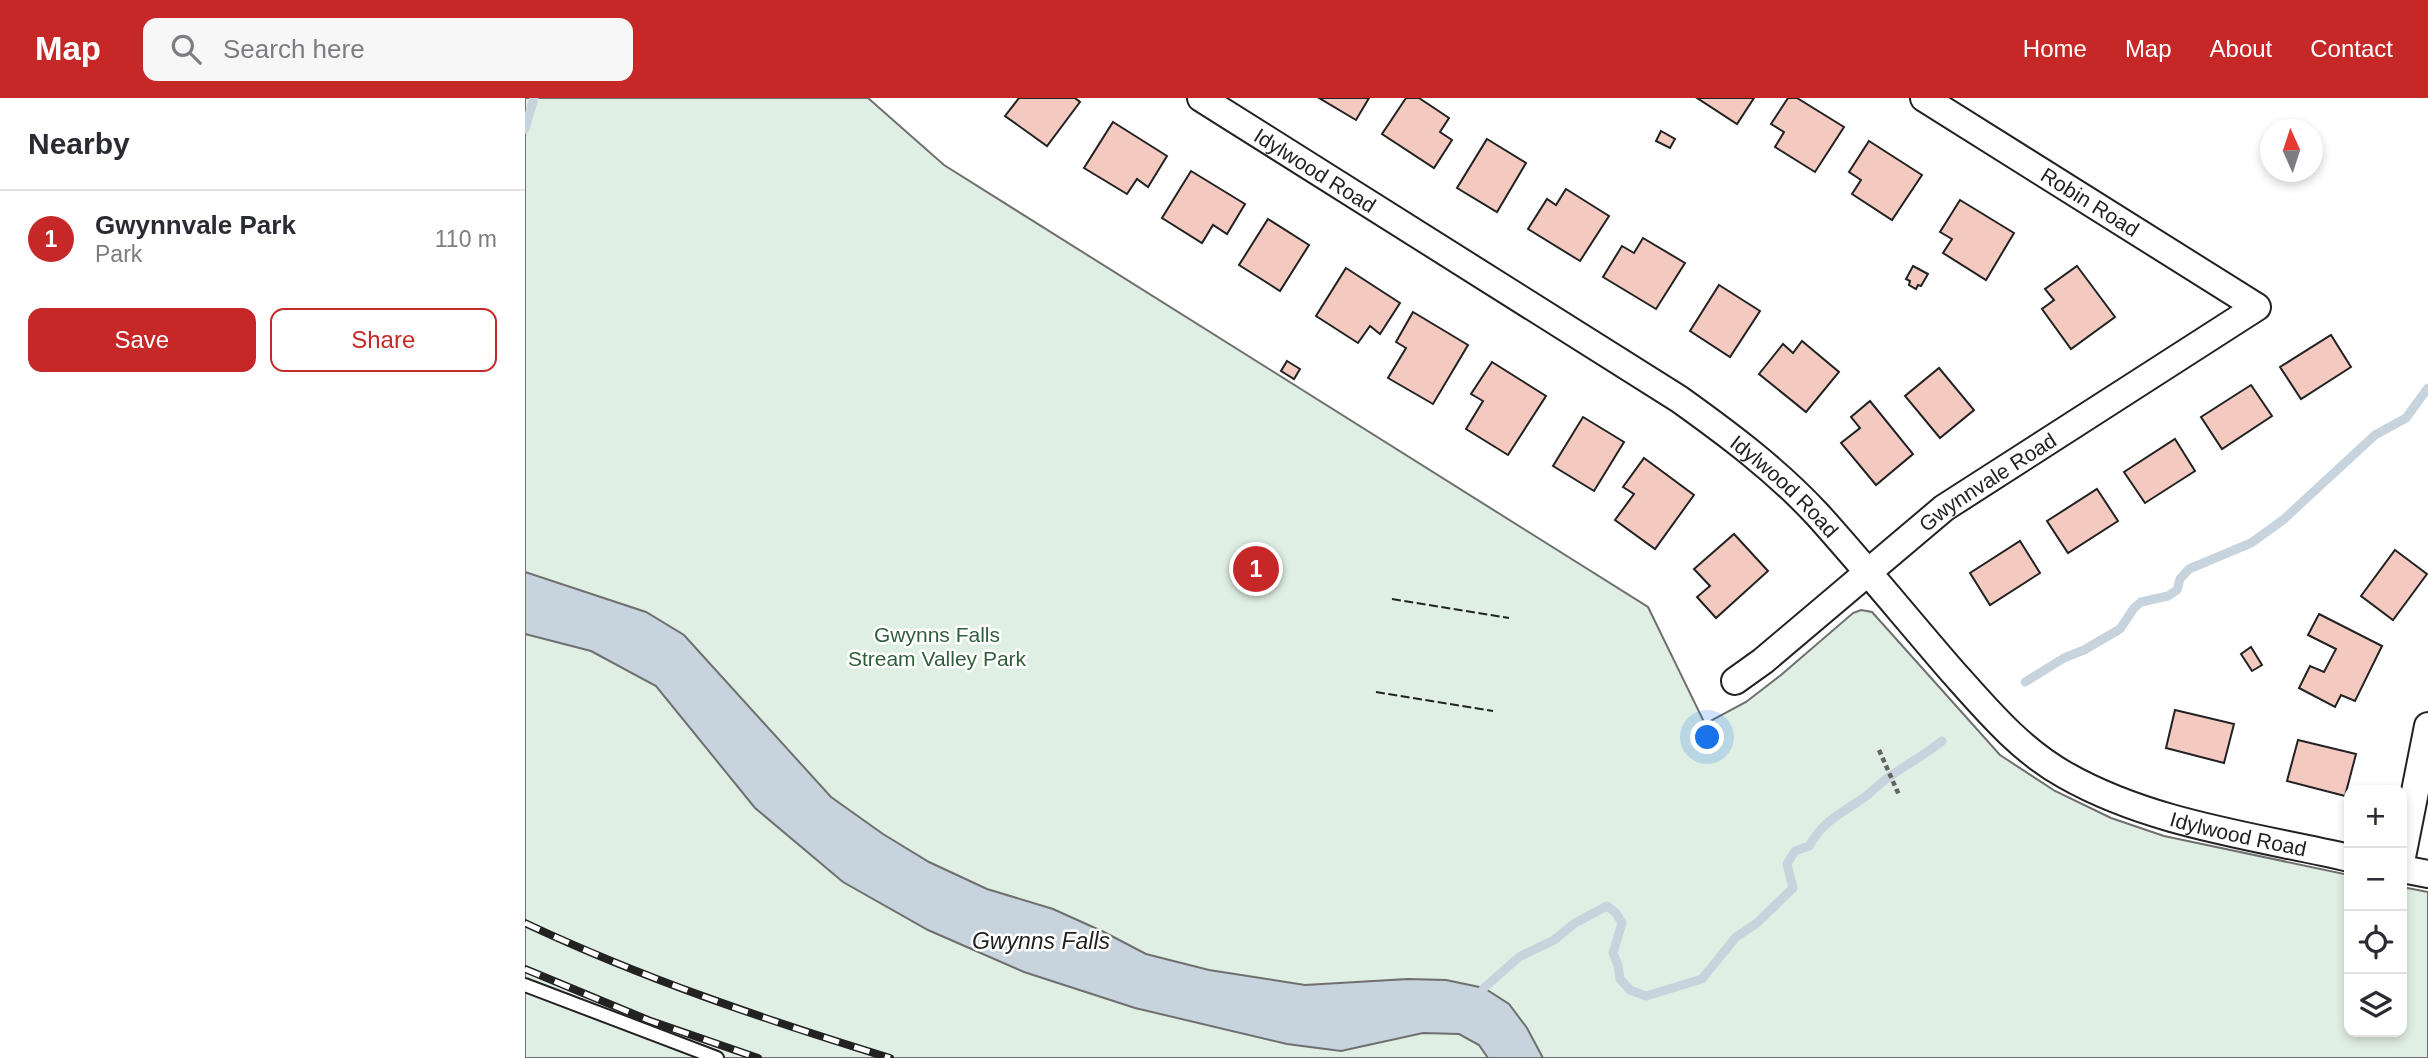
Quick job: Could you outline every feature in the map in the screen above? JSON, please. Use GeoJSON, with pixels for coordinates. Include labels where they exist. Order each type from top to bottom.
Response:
{"type":"FeatureCollection","features":[{"type":"Feature","properties":{"kind":"street","name":"Idylwood Road"},"geometry":{"type":"LineString","coordinates":[[1201,98],[1700,415],[1775,472],[1817,515],[2019,743],[2064,775],[2152,814],[2344,857]]}},
{"type":"Feature","properties":{"kind":"street","name":"Robin Road"},"geometry":{"type":"LineString","coordinates":[[1924,98],[2257,307]]}},
{"type":"Feature","properties":{"kind":"street","name":"Gwynnvale Road"},"geometry":{"type":"LineString","coordinates":[[1735,681],[1763,661],[1944,508],[2257,307]]}},
{"type":"Feature","properties":{"kind":"street"},"geometry":{"type":"LineString","coordinates":[[2404,848],[2428,726]]}},
{"type":"Feature","properties":{"kind":"street"},"geometry":{"type":"LineString","coordinates":[[2407,870],[2428,874]]}},
{"type":"Feature","properties":{"kind":"lane"},"geometry":{"type":"LineString","coordinates":[[525,985],[717,1058]]}},
{"type":"Feature","properties":{"kind":"path"},"geometry":{"type":"LineString","coordinates":[[1879,750],[1899,795]]}},
{"type":"Feature","properties":{"kind":"green space","name":"Gwynns Falls Stream Valley Park"},"geometry":{"type":"Polygon","coordinates":[[[525,98],[868,98],[944,165],[1648,607],[1705,724],[1746,702],[1853,613],[1861,610],[1872,612],[2000,755],[2055,791],[2111,818],[2164,836],[2344,874],[2344,1037],[2407,1037],[2407,888],[2428,892],[2428,1058],[525,1058],[525,98]]]}},
{"type":"Feature","properties":{"kind":"water","name":"Gwynns Falls"},"geometry":{"type":"Polygon","coordinates":[[[525,572],[646,612],[684,635],[831,797],[929,862],[987,889],[1053,909],[1146,954],[1209,970],[1305,985],[1408,979],[1446,980],[1484,988],[1509,1004],[1527,1028],[1543,1058],[1488,1058],[1479,1045],[1459,1034],[1423,1033],[1341,1051],[1287,1044],[1135,1008],[1024,972],[928,930],[843,882],[755,808],[656,686],[591,651],[525,634],[525,572]]]}},
{"type":"Feature","properties":{"kind":"building"},"geometry":{"type":"Polygon","coordinates":[[[1019,98],[1075,98],[1080,102],[1047,146],[1005,116],[1019,98]]]}},
{"type":"Feature","properties":{"kind":"building"},"geometry":{"type":"Polygon","coordinates":[[[1319,98],[1369,98],[1356,120],[1319,98]]]}},
{"type":"Feature","properties":{"kind":"building"},"geometry":{"type":"Polygon","coordinates":[[[1406,98],[1419,98],[1449,118],[1440,132],[1452,140],[1434,168],[1382,134],[1406,98]]]}},
{"type":"Feature","properties":{"kind":"building"},"geometry":{"type":"Polygon","coordinates":[[[1697,98],[1754,98],[1737,124],[1697,98]]]}},
{"type":"Feature","properties":{"kind":"building"},"geometry":{"type":"Polygon","coordinates":[[[1788,98],[1797,98],[1844,127],[1815,172],[1775,147],[1784,132],[1771,124],[1788,98]]]}},
{"type":"Feature","properties":{"kind":"building"},"geometry":{"type":"Polygon","coordinates":[[[1113,122],[1167,156],[1148,187],[1137,179],[1127,194],[1084,168],[1113,122]]]}},
{"type":"Feature","properties":{"kind":"building"},"geometry":{"type":"Polygon","coordinates":[[[1661,131],[1675,139],[1670,148],[1656,141],[1661,131]]]}},
{"type":"Feature","properties":{"kind":"building"},"geometry":{"type":"Polygon","coordinates":[[[1487,139],[1526,163],[1497,212],[1457,188],[1487,139]]]}},
{"type":"Feature","properties":{"kind":"building"},"geometry":{"type":"Polygon","coordinates":[[[1869,141],[1922,175],[1892,220],[1852,194],[1861,180],[1849,172],[1869,141]]]}},
{"type":"Feature","properties":{"kind":"building"},"geometry":{"type":"Polygon","coordinates":[[[1191,171],[1245,204],[1227,234],[1213,225],[1202,243],[1162,218],[1191,171]]]}},
{"type":"Feature","properties":{"kind":"building"},"geometry":{"type":"Polygon","coordinates":[[[1566,189],[1609,216],[1580,261],[1528,229],[1547,199],[1556,205],[1566,189]]]}},
{"type":"Feature","properties":{"kind":"building"},"geometry":{"type":"Polygon","coordinates":[[[1960,200],[2014,233],[1986,280],[1943,253],[1952,239],[1940,232],[1960,200]]]}},
{"type":"Feature","properties":{"kind":"building"},"geometry":{"type":"Polygon","coordinates":[[[1268,219],[1309,245],[1280,291],[1239,265],[1268,219]]]}},
{"type":"Feature","properties":{"kind":"building"},"geometry":{"type":"Polygon","coordinates":[[[1643,238],[1685,263],[1656,309],[1603,277],[1622,246],[1634,253],[1643,238]]]}},
{"type":"Feature","properties":{"kind":"building"},"geometry":{"type":"Polygon","coordinates":[[[1913,266],[1928,274],[1916,289],[1909,285],[1910,281],[1906,279],[1913,266]]]}},
{"type":"Feature","properties":{"kind":"building"},"geometry":{"type":"Polygon","coordinates":[[[2077,266],[2115,317],[2071,349],[2042,309],[2054,300],[2045,289],[2077,266]]]}},
{"type":"Feature","properties":{"kind":"building"},"geometry":{"type":"Polygon","coordinates":[[[1346,268],[1400,303],[1380,334],[1370,326],[1358,343],[1316,316],[1346,268]]]}},
{"type":"Feature","properties":{"kind":"building"},"geometry":{"type":"Polygon","coordinates":[[[1719,285],[1760,311],[1730,357],[1690,331],[1719,285]]]}},
{"type":"Feature","properties":{"kind":"building"},"geometry":{"type":"Polygon","coordinates":[[[1413,312],[1468,345],[1433,404],[1388,378],[1406,348],[1396,342],[1413,312]]]}},
{"type":"Feature","properties":{"kind":"building"},"geometry":{"type":"Polygon","coordinates":[[[2331,335],[2351,367],[2301,399],[2280,367],[2331,335]]]}},
{"type":"Feature","properties":{"kind":"building"},"geometry":{"type":"Polygon","coordinates":[[[1802,341],[1839,372],[1806,412],[1759,374],[1783,344],[1793,353],[1802,341]]]}},
{"type":"Feature","properties":{"kind":"building"},"geometry":{"type":"Polygon","coordinates":[[[1287,361],[1300,369],[1294,379],[1281,371],[1287,361]]]}},
{"type":"Feature","properties":{"kind":"building"},"geometry":{"type":"Polygon","coordinates":[[[1492,362],[1546,396],[1508,455],[1466,429],[1483,401],[1471,394],[1492,362]]]}},
{"type":"Feature","properties":{"kind":"building"},"geometry":{"type":"Polygon","coordinates":[[[1939,368],[1974,410],[1940,438],[1905,396],[1939,368]]]}},
{"type":"Feature","properties":{"kind":"building"},"geometry":{"type":"Polygon","coordinates":[[[2251,385],[2272,416],[2222,449],[2201,417],[2251,385]]]}},
{"type":"Feature","properties":{"kind":"building"},"geometry":{"type":"Polygon","coordinates":[[[1870,401],[1913,454],[1876,485],[1841,443],[1860,428],[1851,417],[1870,401]]]}},
{"type":"Feature","properties":{"kind":"building"},"geometry":{"type":"Polygon","coordinates":[[[1583,417],[1624,442],[1594,491],[1553,466],[1583,417]]]}},
{"type":"Feature","properties":{"kind":"building"},"geometry":{"type":"Polygon","coordinates":[[[2175,439],[2195,471],[2145,503],[2124,472],[2175,439]]]}},
{"type":"Feature","properties":{"kind":"building"},"geometry":{"type":"Polygon","coordinates":[[[1644,458],[1694,495],[1655,549],[1615,520],[1634,494],[1623,487],[1644,458]]]}},
{"type":"Feature","properties":{"kind":"building"},"geometry":{"type":"Polygon","coordinates":[[[2097,489],[2118,521],[2068,553],[2047,521],[2097,489]]]}},
{"type":"Feature","properties":{"kind":"building"},"geometry":{"type":"Polygon","coordinates":[[[1734,534],[1768,571],[1716,618],[1697,597],[1710,586],[1694,569],[1734,534]]]}},
{"type":"Feature","properties":{"kind":"building"},"geometry":{"type":"Polygon","coordinates":[[[2020,541],[2040,573],[1990,605],[1970,573],[2020,541]]]}},
{"type":"Feature","properties":{"kind":"building"},"geometry":{"type":"Polygon","coordinates":[[[2395,550],[2427,574],[2393,620],[2361,596],[2395,550]]]}},
{"type":"Feature","properties":{"kind":"building"},"geometry":{"type":"Polygon","coordinates":[[[2319,614],[2382,646],[2355,701],[2341,695],[2335,707],[2299,688],[2310,666],[2324,672],[2336,649],[2308,635],[2319,614]]]}},
{"type":"Feature","properties":{"kind":"building"},"geometry":{"type":"Polygon","coordinates":[[[2251,647],[2262,665],[2252,671],[2241,654],[2251,647]]]}},
{"type":"Feature","properties":{"kind":"building"},"geometry":{"type":"Polygon","coordinates":[[[2175,710],[2234,724],[2224,763],[2166,748],[2175,710]]]}},
{"type":"Feature","properties":{"kind":"building"},"geometry":{"type":"Polygon","coordinates":[[[2298,740],[2356,754],[2348,785],[2344,785],[2344,796],[2287,781],[2298,740]]]}},
{"type":"Feature","properties":{"kind":"waterway"},"geometry":{"type":"LineString","coordinates":[[525,129],[534,98]]}},
{"type":"Feature","properties":{"kind":"waterway"},"geometry":{"type":"LineString","coordinates":[[2025,682],[2120,629],[2141,602],[2168,596],[2177,590],[2180,579],[2189,569],[2251,543],[2283,520],[2375,435],[2406,418],[2428,388]]}},
{"type":"Feature","properties":{"kind":"waterway"},"geometry":{"type":"LineString","coordinates":[[1478,997],[1484,988],[1519,957],[1554,940],[1575,923],[1607,906],[1616,913],[1622,923],[1613,953],[1620,979],[1630,990],[1646,996],[1702,979],[1736,937],[1757,923],[1793,888],[1787,864],[1795,851],[1809,846],[1832,819],[1942,741]]}},
{"type":"Feature","properties":{"kind":"railway"},"geometry":{"type":"LineString","coordinates":[[525,923],[614,962],[705,997],[890,1058]]}},
{"type":"Feature","properties":{"kind":"railway"},"geometry":{"type":"LineString","coordinates":[[525,969],[648,1020],[758,1058]]}},
{"type":"Feature","properties":{"kind":"fence"},"geometry":{"type":"LineString","coordinates":[[1392,599],[1509,618]]}},
{"type":"Feature","properties":{"kind":"fence"},"geometry":{"type":"LineString","coordinates":[[1376,692],[1493,711]]}},
{"type":"Feature","properties":{"kind":"place","name":"Gwynnvale Park"},"geometry":{"type":"Point","coordinates":[1256,569]}}]}
